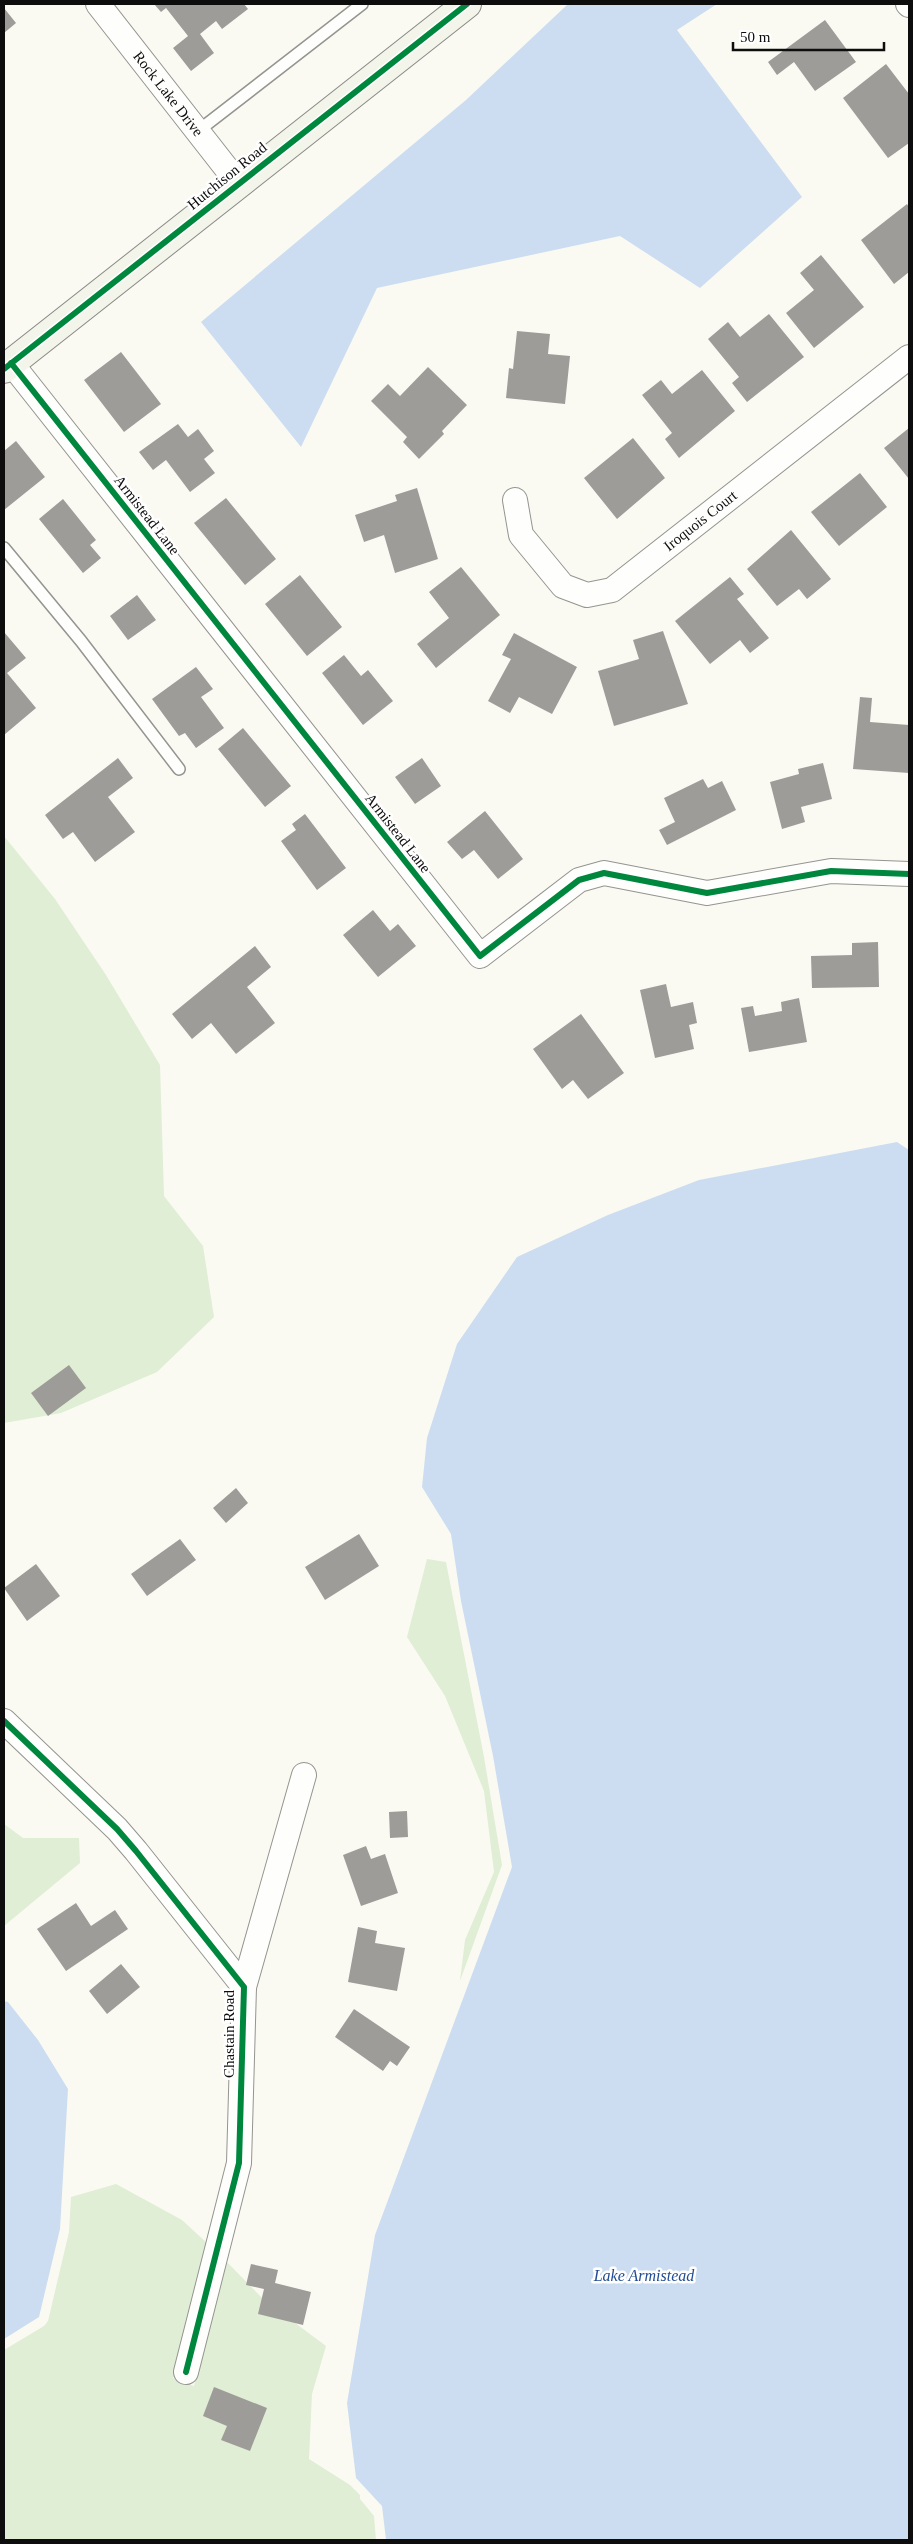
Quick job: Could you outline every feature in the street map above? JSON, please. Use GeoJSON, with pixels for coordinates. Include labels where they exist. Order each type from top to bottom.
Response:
{"type":"FeatureCollection","features":[{"type":"Feature","properties":{"kind":"street","name":"Rock Lake Drive"},"geometry":{"type":"LineString","coordinates":[[98,4],[238,183]]}},
{"type":"Feature","properties":{"kind":"street","name":"Hutchison Road"},"geometry":{"type":"LineString","coordinates":[[7,366],[467,4]]}},
{"type":"Feature","properties":{"kind":"street","name":"Iroquois Court"},"geometry":{"type":"LineString","coordinates":[[514,500],[521,535],[563,586],[587,595],[612,590],[909,357]]}},
{"type":"Feature","properties":{"kind":"street","name":"Armistead Lane"},"geometry":{"type":"LineString","coordinates":[[7,366],[480,956],[579,880],[604,872],[707,893],[831,871],[909,874]]}},
{"type":"Feature","properties":{"kind":"street","name":"Chastain Road"},"geometry":{"type":"LineString","coordinates":[[4,1721],[136,1850],[244,1987]]}},
{"type":"Feature","properties":{"kind":"street","name":"Chastain Road"},"geometry":{"type":"LineString","coordinates":[[186,2372],[239,2163],[244,1987],[304,1774]]}},
{"type":"Feature","properties":{"kind":"lane"},"geometry":{"type":"LineString","coordinates":[[198,131],[362,4]]}},
{"type":"Feature","properties":{"kind":"lane"},"geometry":{"type":"LineString","coordinates":[[4,548],[81,641],[179,769]]}},
{"type":"Feature","properties":{"kind":"green space"},"geometry":{"type":"Polygon","coordinates":[[[4,836],[55,899],[106,975],[160,1065],[164,1196],[203,1246],[214,1317],[157,1372],[61,1413],[4,1423],[4,836]]]}},
{"type":"Feature","properties":{"kind":"green space"},"geometry":{"type":"Polygon","coordinates":[[[427,1559],[446,1562],[484,1757],[502,1865],[460,1981],[465,1940],[494,1872],[484,1791],[445,1696],[407,1637],[427,1559]]]}},
{"type":"Feature","properties":{"kind":"green space"},"geometry":{"type":"Polygon","coordinates":[[[4,1824],[23,1838],[79,1838],[80,1863],[4,1926],[4,1824]]]}},
{"type":"Feature","properties":{"kind":"green space"},"geometry":{"type":"Polygon","coordinates":[[[116,2184],[182,2220],[207,2243],[173,2378],[194,2386],[226,2261],[263,2299],[326,2346],[312,2394],[309,2459],[350,2485],[360,2495],[360,2499],[374,2516],[376,2540],[4,2540],[4,2350],[44,2326],[48,2321],[69,2232],[71,2197],[116,2184]]]}},
{"type":"Feature","properties":{"kind":"water"},"geometry":{"type":"Polygon","coordinates":[[[568,4],[717,4],[677,30],[802,197],[700,288],[620,236],[377,288],[301,447],[201,322],[466,100],[568,4]]]}},
{"type":"Feature","properties":{"kind":"water","name":"Lake Armistead"},"geometry":{"type":"Polygon","coordinates":[[[897,1142],[909,1150],[909,2540],[386,2540],[382,2506],[356,2478],[347,2403],[375,2235],[512,1867],[493,1756],[461,1601],[451,1534],[422,1487],[427,1438],[457,1344],[517,1257],[608,1215],[699,1180],[897,1142]]]}},
{"type":"Feature","properties":{"kind":"water"},"geometry":{"type":"Polygon","coordinates":[[[4,2001],[8,2002],[38,2040],[68,2089],[60,2229],[39,2317],[4,2339],[4,2001]]]}},
{"type":"Feature","properties":{"kind":"building"},"geometry":{"type":"Polygon","coordinates":[[[154,4],[244,4],[248,9],[222,29],[216,21],[200,34],[214,53],[191,71],[173,48],[188,36],[166,8],[161,12],[154,4]]]}},
{"type":"Feature","properties":{"kind":"building"},"geometry":{"type":"Polygon","coordinates":[[[4,8],[16,23],[4,33],[4,8]]]}},
{"type":"Feature","properties":{"kind":"building"},"geometry":{"type":"Polygon","coordinates":[[[825,20],[856,62],[815,91],[794,62],[777,75],[768,62],[825,20]]]}},
{"type":"Feature","properties":{"kind":"building"},"geometry":{"type":"Polygon","coordinates":[[[886,64],[909,94],[909,143],[888,158],[843,98],[886,64]]]}},
{"type":"Feature","properties":{"kind":"building"},"geometry":{"type":"Polygon","coordinates":[[[907,204],[909,207],[909,272],[894,284],[861,240],[907,204]]]}},
{"type":"Feature","properties":{"kind":"building"},"geometry":{"type":"Polygon","coordinates":[[[821,255],[864,307],[814,348],[786,313],[814,290],[800,273],[821,255]]]}},
{"type":"Feature","properties":{"kind":"building"},"geometry":{"type":"Polygon","coordinates":[[[769,314],[804,357],[747,402],[732,383],[739,377],[708,339],[728,322],[740,337],[769,314]]]}},
{"type":"Feature","properties":{"kind":"building"},"geometry":{"type":"Polygon","coordinates":[[[517,331],[550,334],[548,354],[570,356],[565,404],[506,398],[509,368],[513,369],[517,331]]]}},
{"type":"Feature","properties":{"kind":"building"},"geometry":{"type":"Polygon","coordinates":[[[121,352],[161,404],[124,432],[84,380],[121,352]]]}},
{"type":"Feature","properties":{"kind":"building"},"geometry":{"type":"Polygon","coordinates":[[[428,367],[467,405],[442,431],[444,434],[419,459],[403,442],[407,437],[371,401],[388,384],[400,396],[428,367]]]}},
{"type":"Feature","properties":{"kind":"building"},"geometry":{"type":"Polygon","coordinates":[[[702,370],[735,411],[679,458],[665,439],[672,433],[642,395],[661,380],[672,394],[702,370]]]}},
{"type":"Feature","properties":{"kind":"building"},"geometry":{"type":"Polygon","coordinates":[[[178,424],[188,437],[198,429],[214,451],[204,459],[215,473],[190,492],[166,460],[153,470],[139,452],[178,424]]]}},
{"type":"Feature","properties":{"kind":"building"},"geometry":{"type":"Polygon","coordinates":[[[909,428],[909,479],[884,448],[909,428]]]}},
{"type":"Feature","properties":{"kind":"building"},"geometry":{"type":"Polygon","coordinates":[[[633,438],[665,478],[617,519],[584,478],[633,438]]]}},
{"type":"Feature","properties":{"kind":"building"},"geometry":{"type":"Polygon","coordinates":[[[16,441],[45,477],[4,510],[4,451],[16,441]]]}},
{"type":"Feature","properties":{"kind":"building"},"geometry":{"type":"Polygon","coordinates":[[[860,473],[887,507],[839,546],[811,512],[860,473]]]}},
{"type":"Feature","properties":{"kind":"building"},"geometry":{"type":"Polygon","coordinates":[[[417,488],[438,559],[395,573],[384,535],[364,542],[355,515],[397,501],[395,495],[417,488]]]}},
{"type":"Feature","properties":{"kind":"building"},"geometry":{"type":"Polygon","coordinates":[[[226,498],[276,559],[245,585],[194,523],[226,498]]]}},
{"type":"Feature","properties":{"kind":"building"},"geometry":{"type":"Polygon","coordinates":[[[63,499],[96,540],[90,545],[101,558],[83,573],[39,519],[63,499]]]}},
{"type":"Feature","properties":{"kind":"building"},"geometry":{"type":"Polygon","coordinates":[[[791,530],[831,579],[807,599],[799,589],[777,606],[747,569],[791,530]]]}},
{"type":"Feature","properties":{"kind":"building"},"geometry":{"type":"Polygon","coordinates":[[[461,567],[500,615],[436,668],[417,644],[449,618],[429,592],[461,567]]]}},
{"type":"Feature","properties":{"kind":"building"},"geometry":{"type":"Polygon","coordinates":[[[300,575],[342,627],[307,656],[265,604],[300,575]]]}},
{"type":"Feature","properties":{"kind":"building"},"geometry":{"type":"Polygon","coordinates":[[[730,577],[744,594],[737,599],[769,638],[750,653],[740,640],[710,664],[675,621],[730,577]]]}},
{"type":"Feature","properties":{"kind":"building"},"geometry":{"type":"Polygon","coordinates":[[[137,595],[156,620],[128,640],[110,616],[137,595]]]}},
{"type":"Feature","properties":{"kind":"building"},"geometry":{"type":"Polygon","coordinates":[[[663,631],[688,704],[614,726],[598,671],[639,659],[633,640],[663,631]]]}},
{"type":"Feature","properties":{"kind":"building"},"geometry":{"type":"Polygon","coordinates":[[[4,632],[26,658],[7,673],[36,708],[4,735],[4,632]]]}},
{"type":"Feature","properties":{"kind":"building"},"geometry":{"type":"Polygon","coordinates":[[[514,633],[577,667],[552,714],[519,697],[510,713],[488,701],[511,659],[502,655],[514,633]]]}},
{"type":"Feature","properties":{"kind":"building"},"geometry":{"type":"Polygon","coordinates":[[[344,655],[361,676],[368,670],[393,701],[363,725],[322,673],[344,655]]]}},
{"type":"Feature","properties":{"kind":"building"},"geometry":{"type":"Polygon","coordinates":[[[196,667],[213,689],[201,697],[224,728],[196,748],[185,733],[179,736],[152,699],[196,667]]]}},
{"type":"Feature","properties":{"kind":"building"},"geometry":{"type":"Polygon","coordinates":[[[860,697],[872,698],[870,722],[909,725],[909,773],[853,769],[860,697]]]}},
{"type":"Feature","properties":{"kind":"building"},"geometry":{"type":"Polygon","coordinates":[[[243,728],[291,786],[265,807],[218,749],[243,728]]]}},
{"type":"Feature","properties":{"kind":"building"},"geometry":{"type":"Polygon","coordinates":[[[118,758],[133,778],[108,797],[135,832],[95,862],[73,832],[63,839],[45,815],[118,758]]]}},
{"type":"Feature","properties":{"kind":"building"},"geometry":{"type":"Polygon","coordinates":[[[422,758],[441,786],[415,804],[395,777],[422,758]]]}},
{"type":"Feature","properties":{"kind":"building"},"geometry":{"type":"Polygon","coordinates":[[[823,763],[832,799],[801,807],[805,822],[782,829],[770,782],[799,774],[798,769],[823,763]]]}},
{"type":"Feature","properties":{"kind":"building"},"geometry":{"type":"Polygon","coordinates":[[[703,779],[708,788],[722,781],[736,810],[667,845],[659,830],[675,822],[664,798],[703,779]]]}},
{"type":"Feature","properties":{"kind":"building"},"geometry":{"type":"Polygon","coordinates":[[[485,811],[523,859],[498,879],[474,850],[462,859],[447,842],[485,811]]]}},
{"type":"Feature","properties":{"kind":"building"},"geometry":{"type":"Polygon","coordinates":[[[305,814],[346,868],[317,890],[281,841],[296,830],[292,824],[305,814]]]}},
{"type":"Feature","properties":{"kind":"building"},"geometry":{"type":"Polygon","coordinates":[[[373,910],[390,931],[398,924],[416,946],[378,977],[343,935],[373,910]]]}},
{"type":"Feature","properties":{"kind":"building"},"geometry":{"type":"Polygon","coordinates":[[[878,942],[879,987],[812,988],[811,956],[852,955],[852,943],[878,942]]]}},
{"type":"Feature","properties":{"kind":"building"},"geometry":{"type":"Polygon","coordinates":[[[255,946],[271,967],[247,987],[275,1023],[236,1054],[211,1023],[192,1039],[172,1014],[255,946]]]}},
{"type":"Feature","properties":{"kind":"building"},"geometry":{"type":"Polygon","coordinates":[[[666,984],[671,1007],[693,1002],[697,1023],[689,1025],[694,1049],[655,1058],[640,990],[666,984]]]}},
{"type":"Feature","properties":{"kind":"building"},"geometry":{"type":"Polygon","coordinates":[[[799,998],[807,1042],[749,1052],[741,1008],[753,1006],[755,1016],[782,1011],[781,1002],[799,998]]]}},
{"type":"Feature","properties":{"kind":"building"},"geometry":{"type":"Polygon","coordinates":[[[581,1014],[624,1073],[588,1099],[573,1080],[562,1089],[533,1049],[581,1014]]]}},
{"type":"Feature","properties":{"kind":"building"},"geometry":{"type":"Polygon","coordinates":[[[69,1365],[86,1388],[48,1416],[31,1393],[69,1365]]]}},
{"type":"Feature","properties":{"kind":"building"},"geometry":{"type":"Polygon","coordinates":[[[236,1488],[248,1503],[226,1523],[213,1508],[236,1488]]]}},
{"type":"Feature","properties":{"kind":"building"},"geometry":{"type":"Polygon","coordinates":[[[359,1534],[379,1566],[325,1600],[305,1567],[359,1534]]]}},
{"type":"Feature","properties":{"kind":"building"},"geometry":{"type":"Polygon","coordinates":[[[180,1539],[196,1560],[147,1596],[131,1574],[180,1539]]]}},
{"type":"Feature","properties":{"kind":"building"},"geometry":{"type":"Polygon","coordinates":[[[36,1564],[60,1596],[27,1621],[4,1588],[36,1564]]]}},
{"type":"Feature","properties":{"kind":"building"},"geometry":{"type":"Polygon","coordinates":[[[407,1811],[408,1837],[390,1838],[389,1812],[407,1811]]]}},
{"type":"Feature","properties":{"kind":"building"},"geometry":{"type":"Polygon","coordinates":[[[366,1846],[371,1859],[385,1854],[398,1893],[361,1906],[343,1855],[366,1846]]]}},
{"type":"Feature","properties":{"kind":"building"},"geometry":{"type":"Polygon","coordinates":[[[76,1903],[91,1926],[115,1910],[128,1929],[66,1971],[37,1929],[76,1903]]]}},
{"type":"Feature","properties":{"kind":"building"},"geometry":{"type":"Polygon","coordinates":[[[358,1927],[377,1931],[375,1943],[405,1948],[397,1991],[348,1982],[358,1927]]]}},
{"type":"Feature","properties":{"kind":"building"},"geometry":{"type":"Polygon","coordinates":[[[121,1964],[140,1987],[107,2014],[89,1991],[121,1964]]]}},
{"type":"Feature","properties":{"kind":"building"},"geometry":{"type":"Polygon","coordinates":[[[354,2009],[410,2047],[397,2066],[390,2061],[383,2071],[335,2037],[354,2009]]]}},
{"type":"Feature","properties":{"kind":"building"},"geometry":{"type":"Polygon","coordinates":[[[251,2264],[278,2270],[275,2283],[311,2292],[303,2325],[258,2314],[264,2289],[246,2285],[251,2264]]]}},
{"type":"Feature","properties":{"kind":"building"},"geometry":{"type":"Polygon","coordinates":[[[214,2387],[267,2408],[250,2451],[221,2440],[227,2426],[203,2416],[214,2387]]]}},
{"type":"Feature","properties":{"kind":"cycle path"},"geometry":{"type":"LineString","coordinates":[[4,369],[467,4]]}},
{"type":"Feature","properties":{"kind":"cycle path"},"geometry":{"type":"LineString","coordinates":[[11,363],[480,956],[579,880],[604,873],[707,893],[831,871],[909,874]]}},
{"type":"Feature","properties":{"kind":"cycle path"},"geometry":{"type":"LineString","coordinates":[[4,1721],[117,1829],[244,1987],[239,2163],[186,2372]]}}]}
